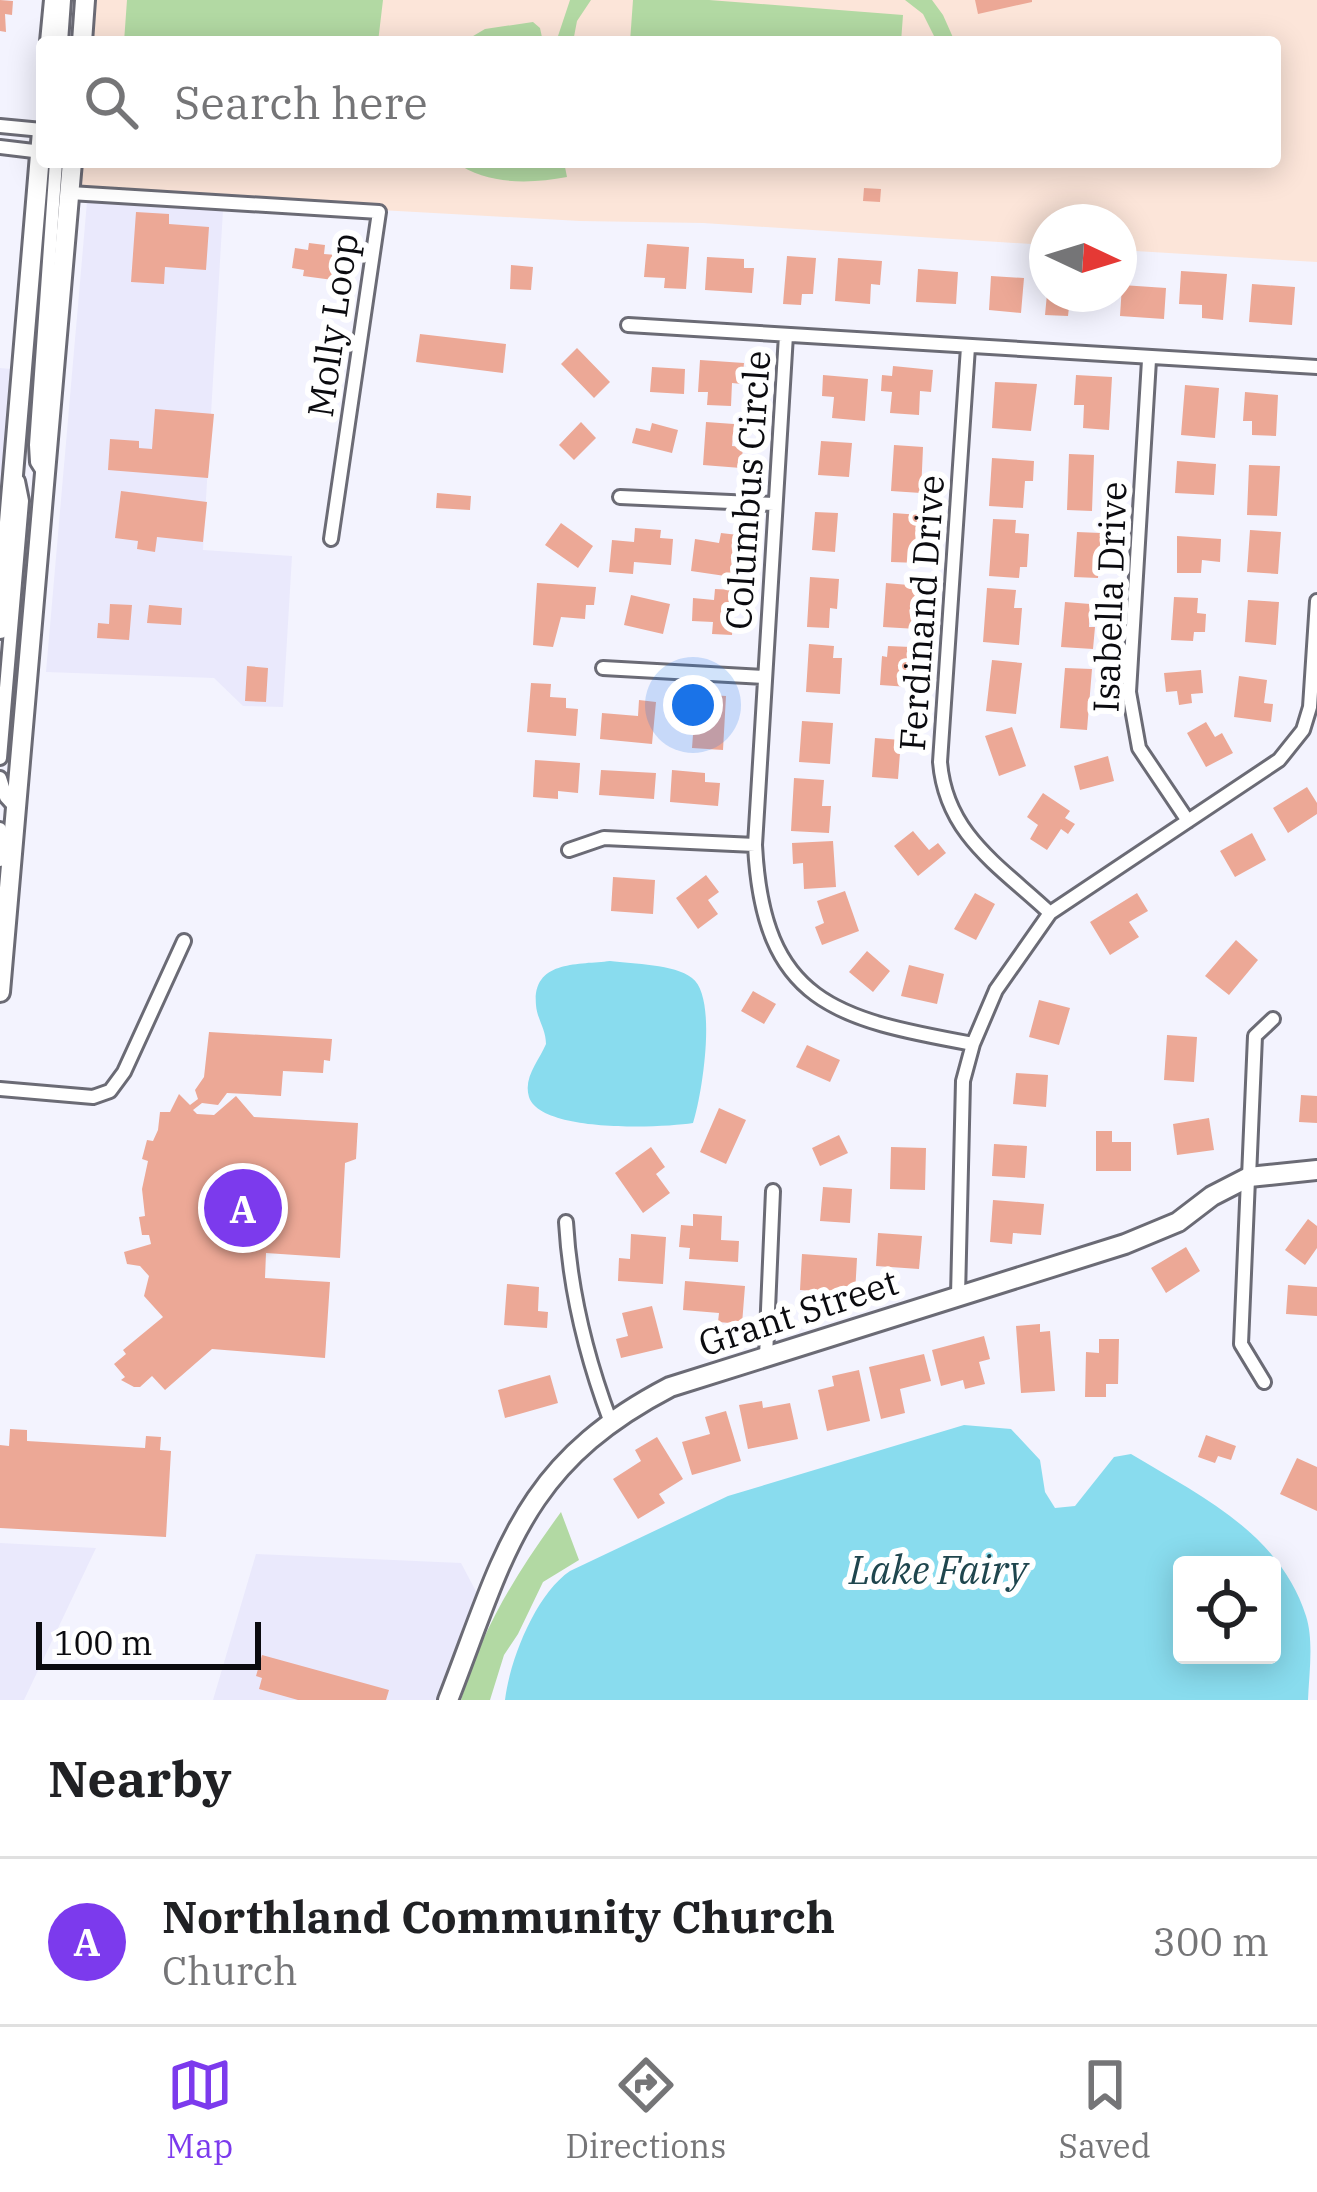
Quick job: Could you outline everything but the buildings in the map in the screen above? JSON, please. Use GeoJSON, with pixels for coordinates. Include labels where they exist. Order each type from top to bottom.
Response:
{"type":"FeatureCollection","features":[{"type":"Feature","properties":{"kind":"main road"},"geometry":{"type":"LineString","coordinates":[[51,36],[54,0]]}},
{"type":"Feature","properties":{"kind":"main road"},"geometry":{"type":"LineString","coordinates":[[82,36],[85,0]]}},
{"type":"Feature","properties":{"kind":"main road"},"geometry":{"type":"LineString","coordinates":[[0,629],[40,168]]}},
{"type":"Feature","properties":{"kind":"main road"},"geometry":{"type":"LineString","coordinates":[[0,992],[72,168]]}},
{"type":"Feature","properties":{"kind":"main road","name":"Grant Street"},"geometry":{"type":"LineString","coordinates":[[448,1700],[529,1505],[572,1453],[610,1420],[670,1387],[1125,1244],[1178,1222],[1212,1196],[1249,1178],[1317,1170]]}},
{"type":"Feature","properties":{"kind":"street"},"geometry":{"type":"LineString","coordinates":[[61,36],[64,0]]}},
{"type":"Feature","properties":{"kind":"street"},"geometry":{"type":"LineString","coordinates":[[0,126],[36,129]]}},
{"type":"Feature","properties":{"kind":"street"},"geometry":{"type":"LineString","coordinates":[[0,147],[36,151]]}},
{"type":"Feature","properties":{"kind":"street"},"geometry":{"type":"LineString","coordinates":[[44,474],[37,462],[37,445],[56,168]]}},
{"type":"Feature","properties":{"kind":"street","name":"Molly Loop"},"geometry":{"type":"LineString","coordinates":[[70,194],[379,212],[331,539]]}},
{"type":"Feature","properties":{"kind":"street"},"geometry":{"type":"LineString","coordinates":[[628,325],[786,335]]}},
{"type":"Feature","properties":{"kind":"street","name":"Columbus Circle"},"geometry":{"type":"LineString","coordinates":[[973,1045],[856,1019],[826,1003],[779,956],[767,930],[757,886],[755,845],[786,335],[1317,367]]}},
{"type":"Feature","properties":{"kind":"street","name":"Ferdinand Drive"},"geometry":{"type":"LineString","coordinates":[[968,347],[942,785],[950,811],[966,835],[1050,913]]}},
{"type":"Feature","properties":{"kind":"street","name":"Isabella Drive"},"geometry":{"type":"LineString","coordinates":[[1149,360],[1129,692],[1139,748],[1188,820]]}},
{"type":"Feature","properties":{"kind":"street"},"geometry":{"type":"LineString","coordinates":[[0,758],[22,501],[14,463]]}},
{"type":"Feature","properties":{"kind":"street"},"geometry":{"type":"LineString","coordinates":[[620,496],[775,504]]}},
{"type":"Feature","properties":{"kind":"street"},"geometry":{"type":"LineString","coordinates":[[958,1296],[963,1082],[995,990],[1050,913],[1279,760],[1314,707],[1317,602]]}},
{"type":"Feature","properties":{"kind":"street"},"geometry":{"type":"LineString","coordinates":[[603,668],[765,677]]}},
{"type":"Feature","properties":{"kind":"street"},"geometry":{"type":"LineString","coordinates":[[0,778],[6,797],[16,808]]}},
{"type":"Feature","properties":{"kind":"street"},"geometry":{"type":"LineString","coordinates":[[0,829],[0,860]]}},
{"type":"Feature","properties":{"kind":"street"},"geometry":{"type":"LineString","coordinates":[[569,850],[604,838],[755,845]]}},
{"type":"Feature","properties":{"kind":"street"},"geometry":{"type":"LineString","coordinates":[[0,1089],[93,1097],[110,1090],[124,1072],[184,941]]}},
{"type":"Feature","properties":{"kind":"street"},"geometry":{"type":"LineString","coordinates":[[1264,1382],[1241,1344],[1255,1036],[1273,1019]]}},
{"type":"Feature","properties":{"kind":"street"},"geometry":{"type":"LineString","coordinates":[[766,1357],[773,1191]]}},
{"type":"Feature","properties":{"kind":"street"},"geometry":{"type":"LineString","coordinates":[[566,1222],[587,1360],[610,1420]]}},
{"type":"Feature","properties":{"kind":"shaded area"},"geometry":{"type":"Polygon","coordinates":[[[85,0],[1317,0],[1317,262],[1137,251],[1137,204],[1029,204],[1029,244],[70,193],[72,168],[1281,168],[1281,36],[82,36],[85,0]]]}},
{"type":"Feature","properties":{"kind":"shaded area"},"geometry":{"type":"Polygon","coordinates":[[[87,202],[223,210],[203,550],[292,556],[283,707],[243,706],[214,678],[46,672],[87,202]]]}},
{"type":"Feature","properties":{"kind":"shaded area"},"geometry":{"type":"Polygon","coordinates":[[[0,368],[22,370],[0,629],[0,368]]]}},
{"type":"Feature","properties":{"kind":"shaded area"},"geometry":{"type":"Polygon","coordinates":[[[0,1543],[96,1548],[24,1700],[0,1700],[0,1543]]]}},
{"type":"Feature","properties":{"kind":"shaded area"},"geometry":{"type":"Polygon","coordinates":[[[256,1554],[461,1563],[479,1597],[439,1700],[213,1700],[256,1554]]]}},
{"type":"Feature","properties":{"kind":"green space"},"geometry":{"type":"Polygon","coordinates":[[[127,0],[383,0],[379,36],[124,36],[127,0]]]}},
{"type":"Feature","properties":{"kind":"green space"},"geometry":{"type":"Polygon","coordinates":[[[570,0],[591,0],[577,21],[574,36],[558,36],[570,0]]]}},
{"type":"Feature","properties":{"kind":"green space"},"geometry":{"type":"Polygon","coordinates":[[[633,0],[709,0],[903,15],[901,36],[630,36],[633,0]]]}},
{"type":"Feature","properties":{"kind":"green space"},"geometry":{"type":"Polygon","coordinates":[[[905,0],[932,0],[952,36],[934,36],[923,14],[905,0]]]}},
{"type":"Feature","properties":{"kind":"green space"},"geometry":{"type":"Polygon","coordinates":[[[533,22],[542,36],[473,36],[485,29],[533,22]]]}},
{"type":"Feature","properties":{"kind":"green space"},"geometry":{"type":"Polygon","coordinates":[[[465,168],[565,168],[567,177],[509,181],[465,168]]]}},
{"type":"Feature","properties":{"kind":"green space"},"geometry":{"type":"Polygon","coordinates":[[[561,1512],[579,1560],[543,1582],[504,1655],[490,1700],[461,1700],[502,1601],[561,1512]]]}},
{"type":"Feature","properties":{"kind":"water"},"geometry":{"type":"Polygon","coordinates":[[[610,961],[675,970],[692,978],[700,989],[706,1047],[693,1123],[578,1122],[538,1109],[529,1097],[530,1076],[546,1044],[536,1005],[541,980],[559,968],[610,961]]]}},
{"type":"Feature","properties":{"kind":"water","name":"Lake Fairy"},"geometry":{"type":"Polygon","coordinates":[[[964,1425],[1011,1429],[1040,1460],[1045,1492],[1055,1508],[1075,1506],[1114,1457],[1131,1454],[1209,1501],[1257,1539],[1272,1556],[1173,1556],[1173,1664],[1281,1664],[1281,1567],[1306,1616],[1308,1700],[505,1700],[512,1666],[536,1611],[570,1571],[728,1496],[964,1425]]]}},
{"type":"Feature","properties":{"kind":"place","name":"Northland Community Church"},"geometry":{"type":"Point","coordinates":[243,1208]}}]}
